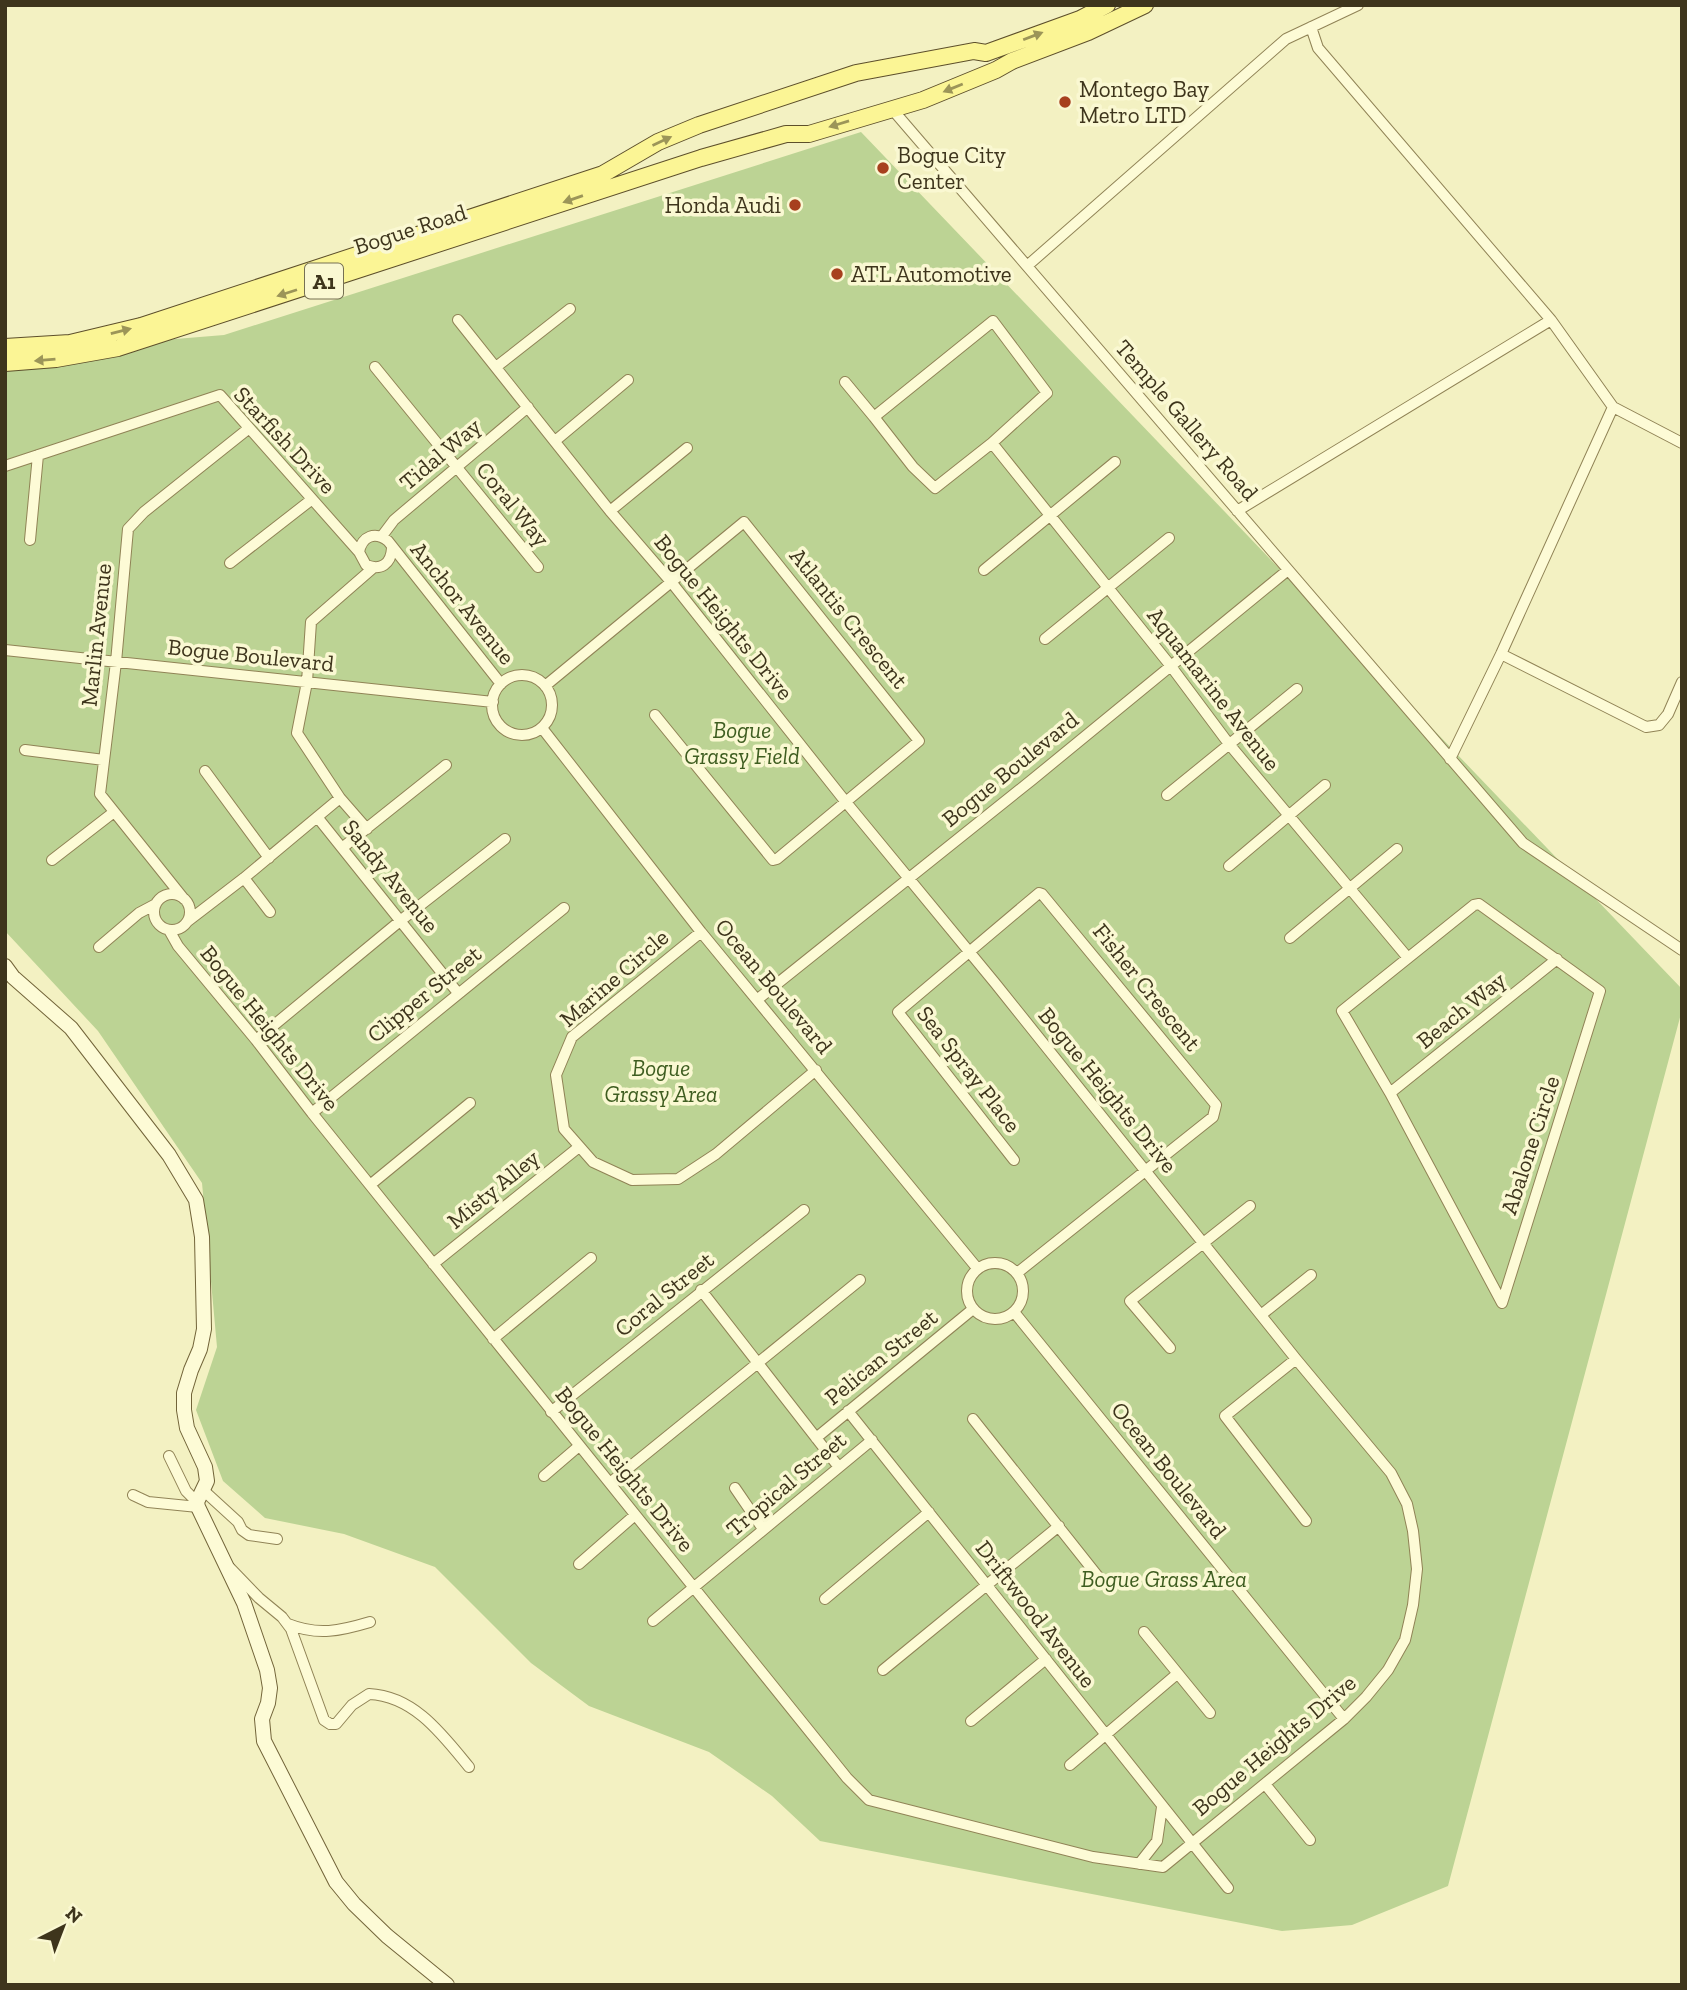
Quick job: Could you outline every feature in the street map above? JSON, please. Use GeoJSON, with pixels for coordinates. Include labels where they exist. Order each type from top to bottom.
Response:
{"type":"FeatureCollection","features":[{"type":"Feature","properties":{"kind":"main road","name":"Bogue Road"},"geometry":{"type":"LineString","coordinates":[[5,347],[70,343],[141,326],[603,174],[658,142],[699,125],[856,73],[974,51],[986,53],[1080,19],[1107,5]]}},
{"type":"Feature","properties":{"kind":"main road","name":"Bogue Road"},"geometry":{"type":"LineString","coordinates":[[5,363],[56,359],[118,348],[638,177],[786,134],[809,134],[923,100],[1012,61],[1088,32],[1145,5]]}},
{"type":"Feature","properties":{"kind":"street"},"geometry":{"type":"LineString","coordinates":[[1027,266],[1286,39],[1358,5]]}},
{"type":"Feature","properties":{"kind":"street"},"geometry":{"type":"LineString","coordinates":[[1311,27],[1318,48],[1551,320],[1613,407],[1682,443]]}},
{"type":"Feature","properties":{"kind":"street","name":"Temple Gallery Road"},"geometry":{"type":"LineString","coordinates":[[892,109],[1523,843],[1682,950]]}},
{"type":"Feature","properties":{"kind":"street"},"geometry":{"type":"LineString","coordinates":[[496,367],[570,309]]}},
{"type":"Feature","properties":{"kind":"street","name":"Bogue Heights Drive"},"geometry":{"type":"LineString","coordinates":[[169,930],[178,947],[256,1040],[551,1412],[847,1778],[869,1800],[1093,1857],[1163,1867],[1344,1719],[1367,1698],[1388,1670],[1405,1640],[1417,1569],[1407,1504],[1391,1473],[1296,1359],[458,320]]}},
{"type":"Feature","properties":{"kind":"street"},"geometry":{"type":"LineString","coordinates":[[1237,511],[1551,320]]}},
{"type":"Feature","properties":{"kind":"street"},"geometry":{"type":"LineString","coordinates":[[845,382],[913,467],[934,488],[992,443],[1047,393],[993,321],[874,417]]}},
{"type":"Feature","properties":{"kind":"street","name":"Coral Way"},"geometry":{"type":"LineString","coordinates":[[375,368],[538,567]]}},
{"type":"Feature","properties":{"kind":"street"},"geometry":{"type":"LineString","coordinates":[[555,440],[628,380]]}},
{"type":"Feature","properties":{"kind":"street","name":"Starfish Drive"},"geometry":{"type":"LineString","coordinates":[[5,466],[220,396],[359,552]]}},
{"type":"Feature","properties":{"kind":"street","name":"Tidal Way"},"geometry":{"type":"LineString","coordinates":[[382,536],[394,520],[528,407]]}},
{"type":"Feature","properties":{"kind":"street"},"geometry":{"type":"LineString","coordinates":[[1450,759],[1501,654],[1613,407]]}},
{"type":"Feature","properties":{"kind":"street","name":"Marlin Avenue"},"geometry":{"type":"LineString","coordinates":[[186,902],[100,793],[128,529],[144,512],[248,429]]}},
{"type":"Feature","properties":{"kind":"street","name":"Aquamarine Avenue"},"geometry":{"type":"LineString","coordinates":[[992,443],[1170,665],[1229,744],[1408,958]]}},
{"type":"Feature","properties":{"kind":"street"},"geometry":{"type":"LineString","coordinates":[[610,511],[687,448]]}},
{"type":"Feature","properties":{"kind":"street"},"geometry":{"type":"LineString","coordinates":[[30,540],[38,455]]}},
{"type":"Feature","properties":{"kind":"street"},"geometry":{"type":"LineString","coordinates":[[984,570],[1115,462]]}},
{"type":"Feature","properties":{"kind":"street"},"geometry":{"type":"LineString","coordinates":[[230,564],[311,500]]}},
{"type":"Feature","properties":{"kind":"street","name":"Atlantis Crescent"},"geometry":{"type":"LineString","coordinates":[[672,583],[745,522],[918,739],[918,743],[845,801]]}},
{"type":"Feature","properties":{"kind":"street"},"geometry":{"type":"LineString","coordinates":[[373,535],[382,536],[392,548],[392,556],[387,564],[373,568],[363,562],[359,552],[361,544],[373,535]]}},
{"type":"Feature","properties":{"kind":"street"},"geometry":{"type":"LineString","coordinates":[[1045,639],[1169,538]]}},
{"type":"Feature","properties":{"kind":"street","name":"Anchor Avenue"},"geometry":{"type":"LineString","coordinates":[[392,548],[501,684]]}},
{"type":"Feature","properties":{"kind":"street"},"geometry":{"type":"LineString","coordinates":[[366,829],[340,798],[296,733],[307,682],[311,622],[373,568]]}},
{"type":"Feature","properties":{"kind":"street","name":"Bogue Boulevard"},"geometry":{"type":"LineString","coordinates":[[758,999],[1034,779],[1288,570]]}},
{"type":"Feature","properties":{"kind":"street"},"geometry":{"type":"LineString","coordinates":[[545,686],[672,583]]}},
{"type":"Feature","properties":{"kind":"street","name":"Bogue Boulevard"},"geometry":{"type":"LineString","coordinates":[[5,650],[493,702]]}},
{"type":"Feature","properties":{"kind":"street"},"geometry":{"type":"LineString","coordinates":[[1501,654],[1646,727],[1659,725],[1668,714],[1682,682]]}},
{"type":"Feature","properties":{"kind":"street"},"geometry":{"type":"LineString","coordinates":[[519,675],[538,679],[545,686],[552,703],[552,712],[542,727],[524,735],[505,729],[498,721],[493,702],[501,684],[519,675]]}},
{"type":"Feature","properties":{"kind":"street"},"geometry":{"type":"LineString","coordinates":[[1167,795],[1297,690]]}},
{"type":"Feature","properties":{"kind":"street"},"geometry":{"type":"LineString","coordinates":[[655,715],[773,860],[845,801]]}},
{"type":"Feature","properties":{"kind":"street","name":"Ocean Boulevard"},"geometry":{"type":"LineString","coordinates":[[542,727],[701,932],[977,1268]]}},
{"type":"Feature","properties":{"kind":"street"},"geometry":{"type":"LineString","coordinates":[[25,750],[104,760]]}},
{"type":"Feature","properties":{"kind":"street"},"geometry":{"type":"LineString","coordinates":[[342,848],[446,765]]}},
{"type":"Feature","properties":{"kind":"street"},"geometry":{"type":"LineString","coordinates":[[205,771],[270,858]]}},
{"type":"Feature","properties":{"kind":"street"},"geometry":{"type":"LineString","coordinates":[[1229,866],[1325,785]]}},
{"type":"Feature","properties":{"kind":"street","name":"Sandy Avenue"},"geometry":{"type":"LineString","coordinates":[[186,923],[270,858],[340,798]]}},
{"type":"Feature","properties":{"kind":"street"},"geometry":{"type":"LineString","coordinates":[[52,860],[114,812]]}},
{"type":"Feature","properties":{"kind":"street","name":"Sandy Avenue"},"geometry":{"type":"LineString","coordinates":[[318,818],[458,993]]}},
{"type":"Feature","properties":{"kind":"street"},"geometry":{"type":"LineString","coordinates":[[256,1040],[400,921],[505,839]]}},
{"type":"Feature","properties":{"kind":"street"},"geometry":{"type":"LineString","coordinates":[[1290,938],[1396,849]]}},
{"type":"Feature","properties":{"kind":"street"},"geometry":{"type":"LineString","coordinates":[[168,877],[155,916],[160,925],[169,930],[186,923],[186,902]]}},
{"type":"Feature","properties":{"kind":"street"},"geometry":{"type":"LineString","coordinates":[[244,878],[270,912]]}},
{"type":"Feature","properties":{"kind":"street","name":"Fisher Crescent"},"geometry":{"type":"LineString","coordinates":[[970,952],[1039,893],[1042,894],[1216,1105],[1213,1117],[1146,1171]]}},
{"type":"Feature","properties":{"kind":"street"},"geometry":{"type":"LineString","coordinates":[[99,947],[139,913],[161,900],[176,895],[204,911]]}},
{"type":"Feature","properties":{"kind":"street","name":"Abalone Circle"},"geometry":{"type":"LineString","coordinates":[[1479,904],[1557,959],[1599,989],[1600,996],[1502,1303],[1390,1093],[1342,1011],[1474,905],[1479,904]]}},
{"type":"Feature","properties":{"kind":"street","name":"Clipper Street"},"geometry":{"type":"LineString","coordinates":[[312,1113],[564,908]]}},
{"type":"Feature","properties":{"kind":"street"},"geometry":{"type":"LineString","coordinates":[[139,913],[155,916]]}},
{"type":"Feature","properties":{"kind":"street","name":"Bogue Heights Drive"},"geometry":{"type":"LineString","coordinates":[[178,947],[186,923]]}},
{"type":"Feature","properties":{"kind":"street","name":"Marine Circle"},"geometry":{"type":"LineString","coordinates":[[701,932],[572,1037],[556,1076],[564,1129],[593,1162],[632,1180],[678,1179],[716,1154],[816,1070]]}},
{"type":"Feature","properties":{"kind":"street","name":"Sea Spray Place"},"geometry":{"type":"LineString","coordinates":[[970,952],[898,1012],[1014,1160]]}},
{"type":"Feature","properties":{"kind":"street","name":"Beach Way"},"geometry":{"type":"LineString","coordinates":[[1390,1093],[1557,959]]}},
{"type":"Feature","properties":{"kind":"street"},"geometry":{"type":"LineString","coordinates":[[5,966],[13,977],[71,1028],[169,1156],[196,1200],[202,1237],[204,1329],[200,1349],[184,1393],[184,1410],[187,1428],[205,1467],[207,1481],[199,1500],[244,1603],[267,1670],[270,1688],[262,1719],[264,1741],[336,1882],[387,1936],[447,1985]]}},
{"type":"Feature","properties":{"kind":"street"},"geometry":{"type":"LineString","coordinates":[[370,1185],[470,1103]]}},
{"type":"Feature","properties":{"kind":"street","name":"Misty Alley"},"geometry":{"type":"LineString","coordinates":[[433,1264],[579,1147]]}},
{"type":"Feature","properties":{"kind":"street"},"geometry":{"type":"LineString","coordinates":[[1017,1273],[1146,1171]]}},
{"type":"Feature","properties":{"kind":"street"},"geometry":{"type":"LineString","coordinates":[[1170,1348],[1130,1300],[1250,1206]]}},
{"type":"Feature","properties":{"kind":"street","name":"Coral Street"},"geometry":{"type":"LineString","coordinates":[[551,1412],[804,1210]]}},
{"type":"Feature","properties":{"kind":"street"},"geometry":{"type":"LineString","coordinates":[[493,1339],[591,1258]]}},
{"type":"Feature","properties":{"kind":"street"},"geometry":{"type":"LineString","coordinates":[[994,1262],[1002,1263],[1017,1273],[1023,1297],[1014,1312],[997,1319],[988,1318],[973,1309],[967,1283],[977,1268],[994,1262]]}},
{"type":"Feature","properties":{"kind":"street"},"geometry":{"type":"LineString","coordinates":[[1261,1315],[1311,1275]]}},
{"type":"Feature","properties":{"kind":"street"},"geometry":{"type":"LineString","coordinates":[[610,1483],[860,1280]]}},
{"type":"Feature","properties":{"kind":"street"},"geometry":{"type":"LineString","coordinates":[[701,1290],[838,1466]]}},
{"type":"Feature","properties":{"kind":"street","name":"Pelican Street"},"geometry":{"type":"LineString","coordinates":[[816,1438],[973,1309]]}},
{"type":"Feature","properties":{"kind":"street","name":"Ocean Boulevard"},"geometry":{"type":"LineString","coordinates":[[1014,1312],[1344,1719]]}},
{"type":"Feature","properties":{"kind":"street"},"geometry":{"type":"LineString","coordinates":[[1296,1359],[1225,1416],[1306,1521]]}},
{"type":"Feature","properties":{"kind":"street","name":"Driftwood Avenue"},"geometry":{"type":"LineString","coordinates":[[848,1411],[1228,1888]]}},
{"type":"Feature","properties":{"kind":"street"},"geometry":{"type":"LineString","coordinates":[[973,1419],[1104,1584]]}},
{"type":"Feature","properties":{"kind":"street","name":"Tropical Street"},"geometry":{"type":"LineString","coordinates":[[653,1621],[872,1440]]}},
{"type":"Feature","properties":{"kind":"street"},"geometry":{"type":"LineString","coordinates":[[544,1476],[579,1446]]}},
{"type":"Feature","properties":{"kind":"street"},"geometry":{"type":"LineString","coordinates":[[169,1456],[186,1491],[238,1522],[242,1530],[249,1535],[277,1539]]}},
{"type":"Feature","properties":{"kind":"street"},"geometry":{"type":"LineString","coordinates":[[735,1488],[763,1529]]}},
{"type":"Feature","properties":{"kind":"street"},"geometry":{"type":"LineString","coordinates":[[133,1495],[148,1502],[199,1500]]}},
{"type":"Feature","properties":{"kind":"street"},"geometry":{"type":"LineString","coordinates":[[825,1599],[929,1512]]}},
{"type":"Feature","properties":{"kind":"street"},"geometry":{"type":"LineString","coordinates":[[579,1564],[635,1515]]}},
{"type":"Feature","properties":{"kind":"street"},"geometry":{"type":"LineString","coordinates":[[883,1670],[1059,1526]]}},
{"type":"Feature","properties":{"kind":"street"},"geometry":{"type":"LineString","coordinates":[[226,1564],[288,1624],[324,1720],[336,1724],[352,1705],[369,1695],[394,1699],[417,1711],[441,1733],[469,1766]]}},
{"type":"Feature","properties":{"kind":"street"},"geometry":{"type":"LineString","coordinates":[[288,1624],[304,1630],[336,1632],[370,1622]]}},
{"type":"Feature","properties":{"kind":"street"},"geometry":{"type":"LineString","coordinates":[[1144,1632],[1210,1713]]}},
{"type":"Feature","properties":{"kind":"street"},"geometry":{"type":"LineString","coordinates":[[971,1721],[1046,1659]]}},
{"type":"Feature","properties":{"kind":"street"},"geometry":{"type":"LineString","coordinates":[[1070,1765],[1177,1674]]}},
{"type":"Feature","properties":{"kind":"street"},"geometry":{"type":"LineString","coordinates":[[1265,1784],[1310,1840]]}},
{"type":"Feature","properties":{"kind":"street","name":"Bogue Heights Drive"},"geometry":{"type":"LineString","coordinates":[[1139,1864],[1157,1841],[1162,1807]]}},
{"type":"Feature","properties":{"kind":"green space"},"geometry":{"type":"Polygon","coordinates":[[[861,132],[1682,989],[1682,1010],[1448,1886],[1352,1925],[1282,1931],[820,1841],[772,1796],[709,1752],[589,1706],[531,1663],[435,1567],[344,1534],[265,1518],[223,1481],[196,1410],[217,1347],[202,1183],[98,1031],[5,931],[5,353],[224,335],[861,132]]]}},
{"type":"Feature","properties":{"kind":"place","name":"Montego Bay Metro LTD"},"geometry":{"type":"Point","coordinates":[1065,102]}},
{"type":"Feature","properties":{"kind":"place","name":"Bogue City Center"},"geometry":{"type":"Point","coordinates":[883,168]}},
{"type":"Feature","properties":{"kind":"place","name":"Honda Audi"},"geometry":{"type":"Point","coordinates":[795,205]}},
{"type":"Feature","properties":{"kind":"place","name":"ATL Automotive"},"geometry":{"type":"Point","coordinates":[837,274]}},
{"type":"Feature","properties":{"kind":"park label","name":"Bogue Grassy Field"},"geometry":{"type":"Point","coordinates":[742,743]}},
{"type":"Feature","properties":{"kind":"park label","name":"Bogue Grassy Area"},"geometry":{"type":"Point","coordinates":[661,1081]}},
{"type":"Feature","properties":{"kind":"park label","name":"Bogue Grass Area"},"geometry":{"type":"Point","coordinates":[1164,1579]}}]}
